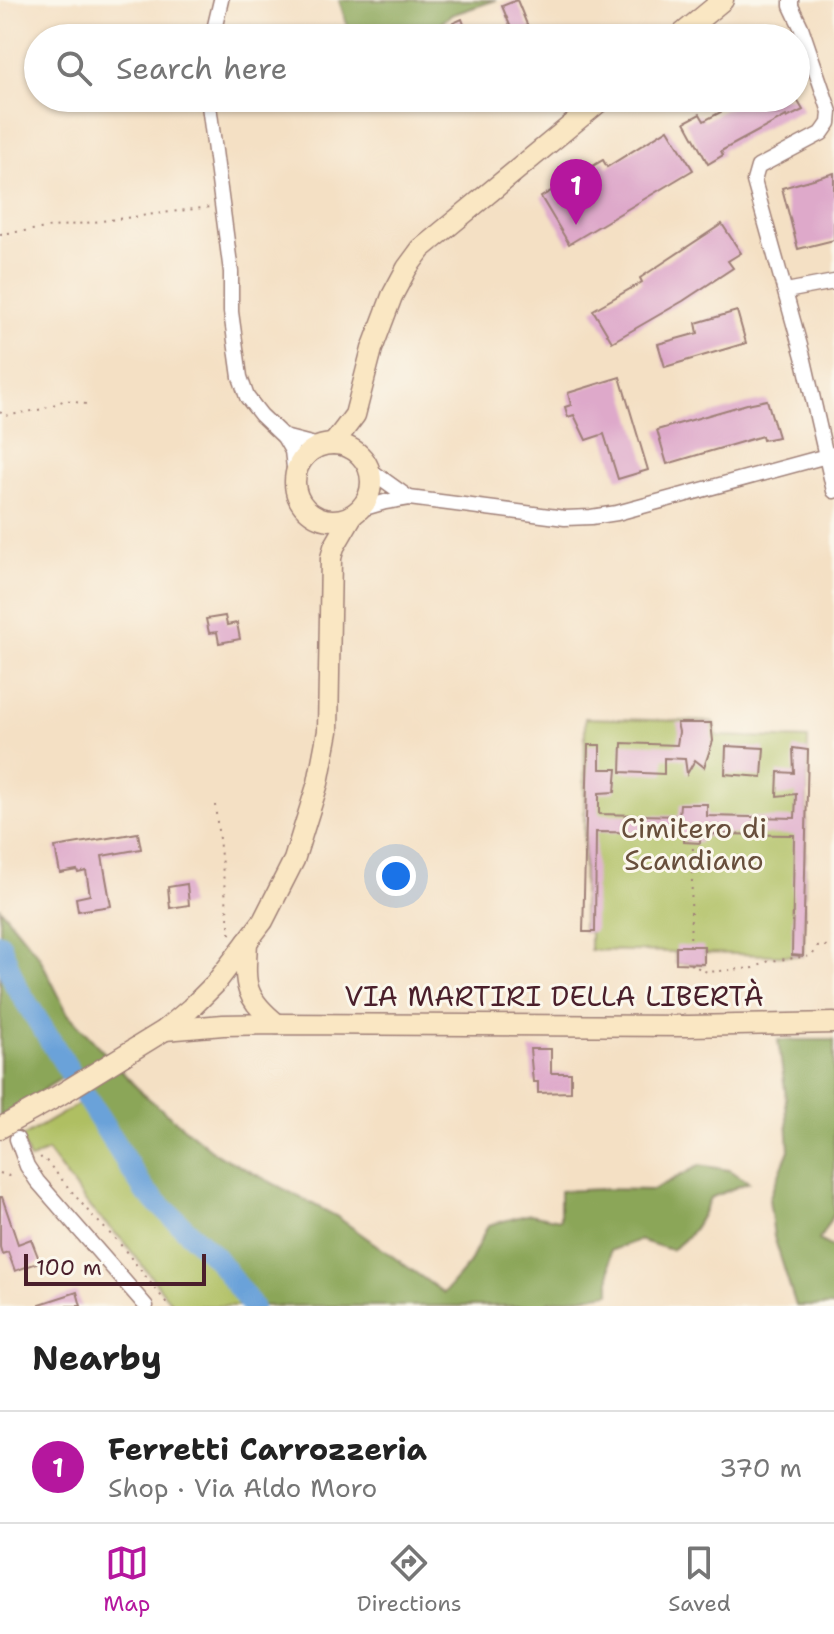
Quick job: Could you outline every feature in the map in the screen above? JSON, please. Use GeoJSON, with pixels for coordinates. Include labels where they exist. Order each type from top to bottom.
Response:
{"type":"FeatureCollection","features":[{"type":"Feature","properties":{"kind":"main road"},"geometry":{"type":"LineString","coordinates":[[694,24],[723,0]]}},
{"type":"Feature","properties":{"kind":"main road"},"geometry":{"type":"LineString","coordinates":[[8,1130],[165,1030],[215,984],[263,921],[294,860],[318,783],[328,731],[331,558],[334,547],[368,500],[371,490],[372,480],[358,438],[355,415],[372,349],[392,296],[421,249],[587,112]]}},
{"type":"Feature","properties":{"kind":"main road"},"geometry":{"type":"LineString","coordinates":[[331,558],[316,517],[302,504],[295,486],[295,476],[303,458],[326,445],[355,415]]}},
{"type":"Feature","properties":{"kind":"main road"},"geometry":{"type":"LineString","coordinates":[[326,445],[341,444],[354,450],[367,465]]}},
{"type":"Feature","properties":{"kind":"main road"},"geometry":{"type":"LineString","coordinates":[[316,517],[345,519],[357,512]]}},
{"type":"Feature","properties":{"kind":"main road"},"geometry":{"type":"LineString","coordinates":[[247,942],[246,983],[260,1011],[277,1024]]}},
{"type":"Feature","properties":{"kind":"main road"},"geometry":{"type":"LineString","coordinates":[[215,984],[226,983],[252,999]]}},
{"type":"Feature","properties":{"kind":"main road","name":"VIA MARTIRI DELLA LIBERTÀ"},"geometry":{"type":"LineString","coordinates":[[165,1030],[277,1024],[689,1026],[833,1023]]}},
{"type":"Feature","properties":{"kind":"street"},"geometry":{"type":"LineString","coordinates":[[215,24],[221,0]]}},
{"type":"Feature","properties":{"kind":"street"},"geometry":{"type":"LineString","coordinates":[[786,2],[795,24]]}},
{"type":"Feature","properties":{"kind":"street"},"geometry":{"type":"LineString","coordinates":[[810,60],[826,99],[831,122],[822,133],[758,167],[754,181],[829,455],[834,491]]}},
{"type":"Feature","properties":{"kind":"street"},"geometry":{"type":"LineString","coordinates":[[210,112],[231,272],[231,312],[240,377],[247,397],[284,437],[292,451],[295,476]]}},
{"type":"Feature","properties":{"kind":"street"},"geometry":{"type":"LineString","coordinates":[[786,291],[834,282]]}},
{"type":"Feature","properties":{"kind":"street"},"geometry":{"type":"LineString","coordinates":[[284,437],[326,445]]}},
{"type":"Feature","properties":{"kind":"street"},"geometry":{"type":"LineString","coordinates":[[357,512],[409,498],[565,518],[591,517],[617,513],[829,455]]}},
{"type":"Feature","properties":{"kind":"street"},"geometry":{"type":"LineString","coordinates":[[367,465],[409,498]]}},
{"type":"Feature","properties":{"kind":"street"},"geometry":{"type":"LineString","coordinates":[[8,1130],[37,1181],[146,1306]]}},
{"type":"Feature","properties":{"kind":"path"},"geometry":{"type":"LineString","coordinates":[[0,234],[223,205]]}},
{"type":"Feature","properties":{"kind":"path"},"geometry":{"type":"LineString","coordinates":[[0,412],[5,416],[16,414],[43,409],[65,400],[91,405]]}},
{"type":"Feature","properties":{"kind":"path"},"geometry":{"type":"LineString","coordinates":[[215,805],[230,933],[247,942]]}},
{"type":"Feature","properties":{"kind":"path"},"geometry":{"type":"LineString","coordinates":[[690,946],[693,845]]}},
{"type":"Feature","properties":{"kind":"path"},"geometry":{"type":"LineString","coordinates":[[690,964],[707,972],[754,968],[769,961],[812,956],[817,947],[832,945]]}},
{"type":"Feature","properties":{"kind":"path"},"geometry":{"type":"LineString","coordinates":[[0,1173],[8,1176],[43,1157],[120,1244],[169,1306]]}},
{"type":"Feature","properties":{"kind":"green space"},"geometry":{"type":"Polygon","coordinates":[[[339,0],[496,0],[451,15],[440,24],[347,24],[339,0]]]}},
{"type":"Feature","properties":{"kind":"green space","name":"Cimitero di Scandiano"},"geometry":{"type":"Polygon","coordinates":[[[585,718],[713,722],[717,736],[808,739],[803,956],[704,953],[704,964],[676,963],[675,952],[590,950],[590,932],[583,931],[585,718]]]}},
{"type":"Feature","properties":{"kind":"green space"},"geometry":{"type":"Polygon","coordinates":[[[0,908],[39,956],[68,1014],[142,1093],[215,1153],[336,1216],[444,1293],[469,1264],[488,1225],[530,1214],[560,1220],[560,1191],[653,1190],[700,1165],[729,1170],[749,1182],[710,1198],[690,1234],[671,1250],[639,1240],[610,1251],[610,1293],[548,1302],[546,1306],[252,1306],[216,1258],[144,1190],[70,1073],[0,1117],[0,908]]]}},
{"type":"Feature","properties":{"kind":"green space"},"geometry":{"type":"Polygon","coordinates":[[[778,1040],[834,1040],[834,1213],[819,1240],[834,1248],[834,1306],[796,1306],[774,1237],[769,1199],[789,1150],[778,1040]]]}},
{"type":"Feature","properties":{"kind":"green space"},"geometry":{"type":"Polygon","coordinates":[[[87,1099],[144,1189],[216,1258],[252,1306],[174,1306],[124,1242],[91,1209],[47,1151],[30,1160],[21,1138],[87,1099]]]}},
{"type":"Feature","properties":{"kind":"building"},"geometry":{"type":"Polygon","coordinates":[[[517,0],[527,24],[509,24],[502,6],[517,0]]]}},
{"type":"Feature","properties":{"kind":"building"},"geometry":{"type":"Polygon","coordinates":[[[721,112],[799,112],[721,151],[723,155],[708,164],[685,122],[700,114],[704,121],[721,112]]]}},
{"type":"Feature","properties":{"kind":"building"},"geometry":{"type":"Polygon","coordinates":[[[668,129],[693,170],[569,244],[541,197],[603,160],[607,167],[668,129]]]}},
{"type":"Feature","properties":{"kind":"building"},"geometry":{"type":"Polygon","coordinates":[[[834,173],[834,240],[798,249],[782,188],[834,173]]]}},
{"type":"Feature","properties":{"kind":"building"},"geometry":{"type":"Polygon","coordinates":[[[722,224],[741,253],[728,261],[733,268],[612,342],[593,310],[642,282],[640,278],[722,224]]]}},
{"type":"Feature","properties":{"kind":"building"},"geometry":{"type":"Polygon","coordinates":[[[737,311],[746,343],[665,367],[658,344],[698,333],[696,323],[737,311]]]}},
{"type":"Feature","properties":{"kind":"building"},"geometry":{"type":"Polygon","coordinates":[[[620,377],[648,470],[618,479],[604,434],[586,440],[574,415],[568,417],[565,407],[571,405],[568,393],[620,377]]]}},
{"type":"Feature","properties":{"kind":"building"},"geometry":{"type":"Polygon","coordinates":[[[767,400],[778,437],[763,440],[762,436],[667,464],[657,430],[767,400]]]}},
{"type":"Feature","properties":{"kind":"building"},"geometry":{"type":"Polygon","coordinates":[[[225,616],[227,625],[237,623],[240,639],[219,643],[217,632],[209,633],[206,619],[225,616]]]}},
{"type":"Feature","properties":{"kind":"building"},"geometry":{"type":"Polygon","coordinates":[[[677,723],[711,723],[713,741],[704,767],[695,760],[687,774],[685,759],[664,758],[664,774],[621,772],[622,743],[677,745],[677,723]]]}},
{"type":"Feature","properties":{"kind":"building"},"geometry":{"type":"Polygon","coordinates":[[[588,745],[600,745],[600,769],[617,769],[615,792],[599,793],[599,814],[679,816],[680,804],[707,804],[707,816],[795,818],[796,794],[777,796],[778,772],[794,773],[793,748],[808,750],[803,956],[792,955],[794,835],[713,834],[712,837],[700,836],[700,843],[684,842],[684,836],[672,833],[596,832],[595,932],[583,932],[588,745]]]}},
{"type":"Feature","properties":{"kind":"building"},"geometry":{"type":"Polygon","coordinates":[[[726,746],[764,748],[762,777],[725,774],[726,746]]]}},
{"type":"Feature","properties":{"kind":"building"},"geometry":{"type":"Polygon","coordinates":[[[138,833],[141,849],[102,856],[111,906],[78,911],[76,898],[90,895],[86,871],[60,873],[55,847],[138,833]]]}},
{"type":"Feature","properties":{"kind":"building"},"geometry":{"type":"Polygon","coordinates":[[[187,884],[189,905],[170,908],[168,887],[187,884]]]}},
{"type":"Feature","properties":{"kind":"building"},"geometry":{"type":"Polygon","coordinates":[[[676,946],[704,946],[704,964],[676,963],[676,946]]]}},
{"type":"Feature","properties":{"kind":"building"},"geometry":{"type":"Polygon","coordinates":[[[530,1049],[551,1049],[551,1073],[571,1073],[571,1092],[538,1093],[538,1082],[533,1082],[530,1049]]]}},
{"type":"Feature","properties":{"kind":"building"},"geometry":{"type":"Polygon","coordinates":[[[0,1197],[18,1244],[31,1239],[40,1262],[15,1271],[8,1252],[2,1254],[0,1197]]]}},
{"type":"Feature","properties":{"kind":"building"},"geometry":{"type":"Polygon","coordinates":[[[77,1292],[81,1306],[40,1306],[40,1304],[77,1292]]]}},
{"type":"Feature","properties":{"kind":"waterway"},"geometry":{"type":"LineString","coordinates":[[0,944],[16,986],[144,1190],[216,1258],[252,1306]]}},
{"type":"Feature","properties":{"kind":"place","name":"Ferretti Carrozzeria"},"geometry":{"type":"Point","coordinates":[576,225]}}]}
